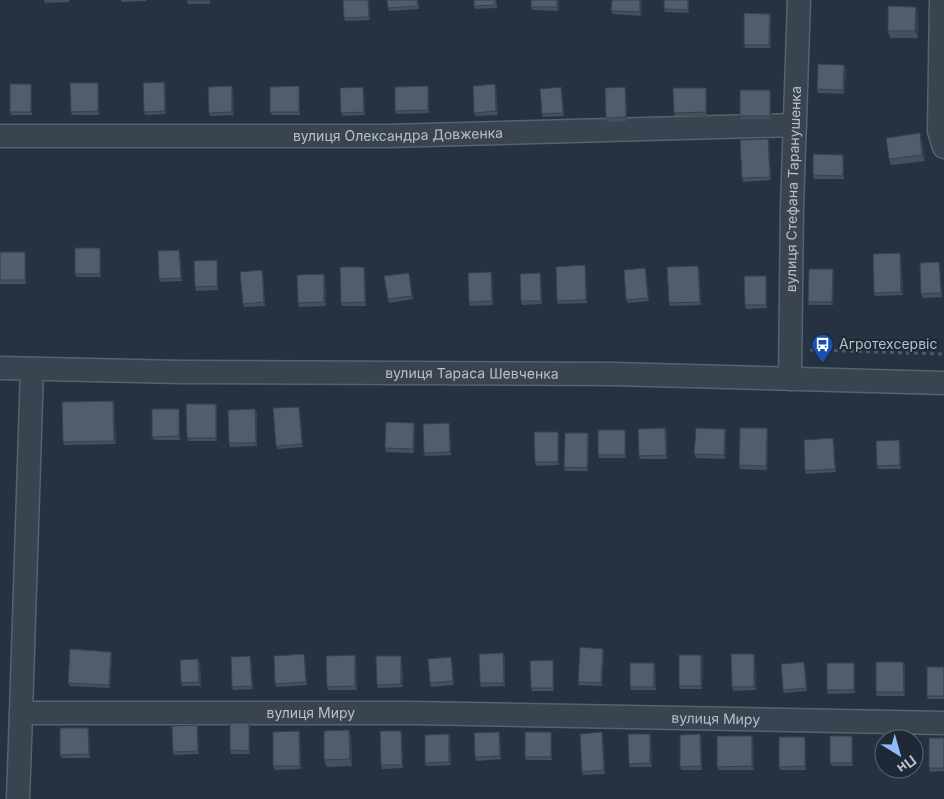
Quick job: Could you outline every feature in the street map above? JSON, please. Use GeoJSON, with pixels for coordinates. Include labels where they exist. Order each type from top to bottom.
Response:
{"type":"FeatureCollection","features":[{"type":"Feature","properties":{"kind":"street","name":"вулиця Стефана Таранушенка"},"geometry":{"type":"LineString","coordinates":[[790,379],[799,0]]}},
{"type":"Feature","properties":{"kind":"street"},"geometry":{"type":"LineString","coordinates":[[941,0],[939,131],[944,147]]}},
{"type":"Feature","properties":{"kind":"street","name":"вулиця Олександра Довженка"},"geometry":{"type":"LineString","coordinates":[[0,136],[388,136],[795,125]]}},
{"type":"Feature","properties":{"kind":"street","name":"вулиця Тараса Шевченка"},"geometry":{"type":"LineString","coordinates":[[0,368],[190,372],[613,374],[944,383]]}},
{"type":"Feature","properties":{"kind":"street"},"geometry":{"type":"LineString","coordinates":[[18,799],[32,369]]}},
{"type":"Feature","properties":{"kind":"street","name":"вулиця Миру"},"geometry":{"type":"LineString","coordinates":[[21,713],[414,713],[944,723]]}},
{"type":"Feature","properties":{"kind":"path"},"geometry":{"type":"LineString","coordinates":[[791,349],[944,354]]}},
{"type":"Feature","properties":{"kind":"building"},"geometry":{"type":"Polygon","coordinates":[[[343,0],[368,0],[369,17],[344,18],[343,0]]]}},
{"type":"Feature","properties":{"kind":"building"},"geometry":{"type":"Polygon","coordinates":[[[387,0],[417,0],[418,6],[388,8],[387,0]]]}},
{"type":"Feature","properties":{"kind":"building"},"geometry":{"type":"Polygon","coordinates":[[[474,0],[495,0],[495,5],[474,6],[474,0]]]}},
{"type":"Feature","properties":{"kind":"building"},"geometry":{"type":"Polygon","coordinates":[[[531,0],[557,0],[557,7],[531,7],[531,0]]]}},
{"type":"Feature","properties":{"kind":"building"},"geometry":{"type":"Polygon","coordinates":[[[612,0],[640,0],[640,12],[611,11],[612,0]]]}},
{"type":"Feature","properties":{"kind":"building"},"geometry":{"type":"Polygon","coordinates":[[[664,0],[688,0],[688,10],[664,9],[664,0]]]}},
{"type":"Feature","properties":{"kind":"building"},"geometry":{"type":"Polygon","coordinates":[[[888,6],[916,7],[915,31],[888,31],[888,6]]]}},
{"type":"Feature","properties":{"kind":"building"},"geometry":{"type":"Polygon","coordinates":[[[744,13],[770,14],[769,45],[744,45],[744,13]]]}},
{"type":"Feature","properties":{"kind":"building"},"geometry":{"type":"Polygon","coordinates":[[[818,64],[844,65],[843,90],[817,89],[818,64]]]}},
{"type":"Feature","properties":{"kind":"building"},"geometry":{"type":"Polygon","coordinates":[[[164,82],[165,111],[144,112],[143,83],[164,82]]]}},
{"type":"Feature","properties":{"kind":"building"},"geometry":{"type":"Polygon","coordinates":[[[70,83],[98,83],[98,111],[71,112],[70,83]]]}},
{"type":"Feature","properties":{"kind":"building"},"geometry":{"type":"Polygon","coordinates":[[[10,84],[31,84],[31,112],[10,112],[10,84]]]}},
{"type":"Feature","properties":{"kind":"building"},"geometry":{"type":"Polygon","coordinates":[[[495,84],[496,111],[474,113],[473,86],[495,84]]]}},
{"type":"Feature","properties":{"kind":"building"},"geometry":{"type":"Polygon","coordinates":[[[232,86],[232,112],[209,113],[208,87],[232,86]]]}},
{"type":"Feature","properties":{"kind":"building"},"geometry":{"type":"Polygon","coordinates":[[[299,86],[299,112],[270,112],[270,87],[299,86]]]}},
{"type":"Feature","properties":{"kind":"building"},"geometry":{"type":"Polygon","coordinates":[[[428,86],[428,110],[395,111],[395,87],[428,86]]]}},
{"type":"Feature","properties":{"kind":"building"},"geometry":{"type":"Polygon","coordinates":[[[363,87],[364,112],[341,113],[340,88],[363,87]]]}},
{"type":"Feature","properties":{"kind":"building"},"geometry":{"type":"Polygon","coordinates":[[[561,87],[563,113],[542,114],[540,89],[561,87]]]}},
{"type":"Feature","properties":{"kind":"building"},"geometry":{"type":"Polygon","coordinates":[[[625,87],[626,117],[606,118],[605,88],[625,87]]]}},
{"type":"Feature","properties":{"kind":"building"},"geometry":{"type":"Polygon","coordinates":[[[673,88],[706,88],[706,112],[674,113],[673,88]]]}},
{"type":"Feature","properties":{"kind":"building"},"geometry":{"type":"Polygon","coordinates":[[[740,90],[770,90],[770,116],[740,116],[740,90]]]}},
{"type":"Feature","properties":{"kind":"building"},"geometry":{"type":"Polygon","coordinates":[[[920,133],[922,155],[889,159],[886,138],[920,133]]]}},
{"type":"Feature","properties":{"kind":"building"},"geometry":{"type":"Polygon","coordinates":[[[768,139],[770,177],[742,178],[740,140],[768,139]]]}},
{"type":"Feature","properties":{"kind":"building"},"geometry":{"type":"Polygon","coordinates":[[[813,154],[843,155],[843,176],[813,175],[813,154]]]}},
{"type":"Feature","properties":{"kind":"building"},"geometry":{"type":"Polygon","coordinates":[[[75,248],[100,248],[100,274],[75,274],[75,248]]]}},
{"type":"Feature","properties":{"kind":"building"},"geometry":{"type":"Polygon","coordinates":[[[179,250],[181,278],[159,279],[158,251],[179,250]]]}},
{"type":"Feature","properties":{"kind":"building"},"geometry":{"type":"Polygon","coordinates":[[[0,252],[25,252],[25,280],[0,280],[0,252]]]}},
{"type":"Feature","properties":{"kind":"building"},"geometry":{"type":"Polygon","coordinates":[[[900,253],[901,292],[874,293],[873,254],[900,253]]]}},
{"type":"Feature","properties":{"kind":"building"},"geometry":{"type":"Polygon","coordinates":[[[217,260],[217,286],[195,287],[194,261],[217,260]]]}},
{"type":"Feature","properties":{"kind":"building"},"geometry":{"type":"Polygon","coordinates":[[[939,262],[941,293],[921,294],[920,263],[939,262]]]}},
{"type":"Feature","properties":{"kind":"building"},"geometry":{"type":"Polygon","coordinates":[[[585,265],[586,300],[557,301],[556,267],[585,265]]]}},
{"type":"Feature","properties":{"kind":"building"},"geometry":{"type":"Polygon","coordinates":[[[698,266],[700,302],[669,303],[667,267],[698,266]]]}},
{"type":"Feature","properties":{"kind":"building"},"geometry":{"type":"Polygon","coordinates":[[[340,267],[364,267],[365,302],[341,303],[340,267]]]}},
{"type":"Feature","properties":{"kind":"building"},"geometry":{"type":"Polygon","coordinates":[[[645,268],[648,298],[626,300],[624,270],[645,268]]]}},
{"type":"Feature","properties":{"kind":"building"},"geometry":{"type":"Polygon","coordinates":[[[809,269],[833,269],[832,302],[808,302],[809,269]]]}},
{"type":"Feature","properties":{"kind":"building"},"geometry":{"type":"Polygon","coordinates":[[[262,270],[264,302],[243,304],[240,272],[262,270]]]}},
{"type":"Feature","properties":{"kind":"building"},"geometry":{"type":"Polygon","coordinates":[[[491,272],[492,301],[469,302],[468,273],[491,272]]]}},
{"type":"Feature","properties":{"kind":"building"},"geometry":{"type":"Polygon","coordinates":[[[409,273],[412,296],[388,299],[384,276],[409,273]]]}},
{"type":"Feature","properties":{"kind":"building"},"geometry":{"type":"Polygon","coordinates":[[[540,273],[541,301],[521,301],[520,274],[540,273]]]}},
{"type":"Feature","properties":{"kind":"building"},"geometry":{"type":"Polygon","coordinates":[[[324,274],[324,302],[298,303],[297,275],[324,274]]]}},
{"type":"Feature","properties":{"kind":"building"},"geometry":{"type":"Polygon","coordinates":[[[744,276],[766,276],[766,305],[745,305],[744,276]]]}},
{"type":"Feature","properties":{"kind":"building"},"geometry":{"type":"Polygon","coordinates":[[[113,401],[114,441],[63,442],[62,402],[113,401]]]}},
{"type":"Feature","properties":{"kind":"building"},"geometry":{"type":"Polygon","coordinates":[[[186,404],[216,404],[216,438],[187,438],[186,404]]]}},
{"type":"Feature","properties":{"kind":"building"},"geometry":{"type":"Polygon","coordinates":[[[299,407],[302,444],[276,446],[273,408],[299,407]]]}},
{"type":"Feature","properties":{"kind":"building"},"geometry":{"type":"Polygon","coordinates":[[[152,409],[179,409],[179,436],[152,437],[152,409]]]}},
{"type":"Feature","properties":{"kind":"building"},"geometry":{"type":"Polygon","coordinates":[[[255,409],[256,443],[229,443],[228,410],[255,409]]]}},
{"type":"Feature","properties":{"kind":"building"},"geometry":{"type":"Polygon","coordinates":[[[386,422],[414,423],[413,449],[385,448],[386,422]]]}},
{"type":"Feature","properties":{"kind":"building"},"geometry":{"type":"Polygon","coordinates":[[[449,423],[450,452],[424,453],[423,424],[449,423]]]}},
{"type":"Feature","properties":{"kind":"building"},"geometry":{"type":"Polygon","coordinates":[[[665,428],[666,455],[639,456],[638,429],[665,428]]]}},
{"type":"Feature","properties":{"kind":"building"},"geometry":{"type":"Polygon","coordinates":[[[696,428],[725,429],[724,455],[694,454],[696,428]]]}},
{"type":"Feature","properties":{"kind":"building"},"geometry":{"type":"Polygon","coordinates":[[[740,428],[767,428],[766,466],[739,465],[740,428]]]}},
{"type":"Feature","properties":{"kind":"building"},"geometry":{"type":"Polygon","coordinates":[[[598,430],[625,430],[625,455],[598,455],[598,430]]]}},
{"type":"Feature","properties":{"kind":"building"},"geometry":{"type":"Polygon","coordinates":[[[534,432],[558,432],[558,462],[535,462],[534,432]]]}},
{"type":"Feature","properties":{"kind":"building"},"geometry":{"type":"Polygon","coordinates":[[[565,433],[588,433],[587,468],[564,467],[565,433]]]}},
{"type":"Feature","properties":{"kind":"building"},"geometry":{"type":"Polygon","coordinates":[[[833,438],[835,469],[805,471],[804,440],[833,438]]]}},
{"type":"Feature","properties":{"kind":"building"},"geometry":{"type":"Polygon","coordinates":[[[899,440],[900,465],[877,466],[876,441],[899,440]]]}},
{"type":"Feature","properties":{"kind":"building"},"geometry":{"type":"Polygon","coordinates":[[[580,647],[603,649],[601,683],[578,682],[580,647]]]}},
{"type":"Feature","properties":{"kind":"building"},"geometry":{"type":"Polygon","coordinates":[[[70,649],[111,652],[109,685],[68,683],[70,649]]]}},
{"type":"Feature","properties":{"kind":"building"},"geometry":{"type":"Polygon","coordinates":[[[503,653],[504,683],[480,683],[479,654],[503,653]]]}},
{"type":"Feature","properties":{"kind":"building"},"geometry":{"type":"Polygon","coordinates":[[[304,654],[306,682],[275,684],[274,656],[304,654]]]}},
{"type":"Feature","properties":{"kind":"building"},"geometry":{"type":"Polygon","coordinates":[[[731,654],[754,654],[754,687],[732,687],[731,654]]]}},
{"type":"Feature","properties":{"kind":"building"},"geometry":{"type":"Polygon","coordinates":[[[355,655],[355,686],[327,687],[326,656],[355,655]]]}},
{"type":"Feature","properties":{"kind":"building"},"geometry":{"type":"Polygon","coordinates":[[[679,655],[701,655],[701,686],[679,686],[679,655]]]}},
{"type":"Feature","properties":{"kind":"building"},"geometry":{"type":"Polygon","coordinates":[[[250,656],[252,686],[232,687],[231,657],[250,656]]]}},
{"type":"Feature","properties":{"kind":"building"},"geometry":{"type":"Polygon","coordinates":[[[376,656],[401,656],[401,684],[377,685],[376,656]]]}},
{"type":"Feature","properties":{"kind":"building"},"geometry":{"type":"Polygon","coordinates":[[[451,657],[453,681],[430,683],[428,659],[451,657]]]}},
{"type":"Feature","properties":{"kind":"building"},"geometry":{"type":"Polygon","coordinates":[[[198,659],[199,682],[181,683],[180,660],[198,659]]]}},
{"type":"Feature","properties":{"kind":"building"},"geometry":{"type":"Polygon","coordinates":[[[553,660],[553,688],[531,688],[530,661],[553,660]]]}},
{"type":"Feature","properties":{"kind":"building"},"geometry":{"type":"Polygon","coordinates":[[[804,662],[806,688],[783,690],[781,664],[804,662]]]}},
{"type":"Feature","properties":{"kind":"building"},"geometry":{"type":"Polygon","coordinates":[[[876,662],[903,662],[904,692],[876,692],[876,662]]]}},
{"type":"Feature","properties":{"kind":"building"},"geometry":{"type":"Polygon","coordinates":[[[630,663],[654,663],[654,687],[630,687],[630,663]]]}},
{"type":"Feature","properties":{"kind":"building"},"geometry":{"type":"Polygon","coordinates":[[[827,663],[854,663],[854,690],[827,690],[827,663]]]}},
{"type":"Feature","properties":{"kind":"building"},"geometry":{"type":"Polygon","coordinates":[[[927,667],[944,667],[944,696],[927,696],[927,667]]]}},
{"type":"Feature","properties":{"kind":"building"},"geometry":{"type":"Polygon","coordinates":[[[230,723],[249,723],[249,751],[230,750],[230,723]]]}},
{"type":"Feature","properties":{"kind":"building"},"geometry":{"type":"Polygon","coordinates":[[[197,725],[198,751],[173,752],[172,726],[197,725]]]}},
{"type":"Feature","properties":{"kind":"building"},"geometry":{"type":"Polygon","coordinates":[[[60,728],[88,728],[89,754],[60,755],[60,728]]]}},
{"type":"Feature","properties":{"kind":"building"},"geometry":{"type":"Polygon","coordinates":[[[349,730],[350,759],[324,760],[324,731],[349,730]]]}},
{"type":"Feature","properties":{"kind":"building"},"geometry":{"type":"Polygon","coordinates":[[[299,731],[300,766],[273,766],[273,732],[299,731]]]}},
{"type":"Feature","properties":{"kind":"building"},"geometry":{"type":"Polygon","coordinates":[[[380,731],[401,731],[402,765],[381,765],[380,731]]]}},
{"type":"Feature","properties":{"kind":"building"},"geometry":{"type":"Polygon","coordinates":[[[499,732],[500,756],[475,757],[474,733],[499,732]]]}},
{"type":"Feature","properties":{"kind":"building"},"geometry":{"type":"Polygon","coordinates":[[[525,732],[551,732],[551,757],[525,757],[525,732]]]}},
{"type":"Feature","properties":{"kind":"building"},"geometry":{"type":"Polygon","coordinates":[[[602,732],[604,770],[582,772],[580,734],[602,732]]]}},
{"type":"Feature","properties":{"kind":"building"},"geometry":{"type":"Polygon","coordinates":[[[449,734],[449,762],[425,763],[425,735],[449,734]]]}},
{"type":"Feature","properties":{"kind":"building"},"geometry":{"type":"Polygon","coordinates":[[[628,734],[650,734],[650,763],[629,764],[628,734]]]}},
{"type":"Feature","properties":{"kind":"building"},"geometry":{"type":"Polygon","coordinates":[[[700,734],[701,766],[680,767],[680,735],[700,734]]]}},
{"type":"Feature","properties":{"kind":"building"},"geometry":{"type":"Polygon","coordinates":[[[717,736],[752,736],[752,766],[717,767],[717,736]]]}},
{"type":"Feature","properties":{"kind":"building"},"geometry":{"type":"Polygon","coordinates":[[[830,736],[852,736],[852,763],[830,763],[830,736]]]}},
{"type":"Feature","properties":{"kind":"building"},"geometry":{"type":"Polygon","coordinates":[[[779,737],[805,737],[805,766],[779,767],[779,737]]]}},
{"type":"Feature","properties":{"kind":"building"},"geometry":{"type":"Polygon","coordinates":[[[929,738],[944,738],[944,768],[929,768],[929,738]]]}},
{"type":"Feature","properties":{"kind":"place","name":"Агротехсервіс"},"geometry":{"type":"Point","coordinates":[823,363]}}]}
